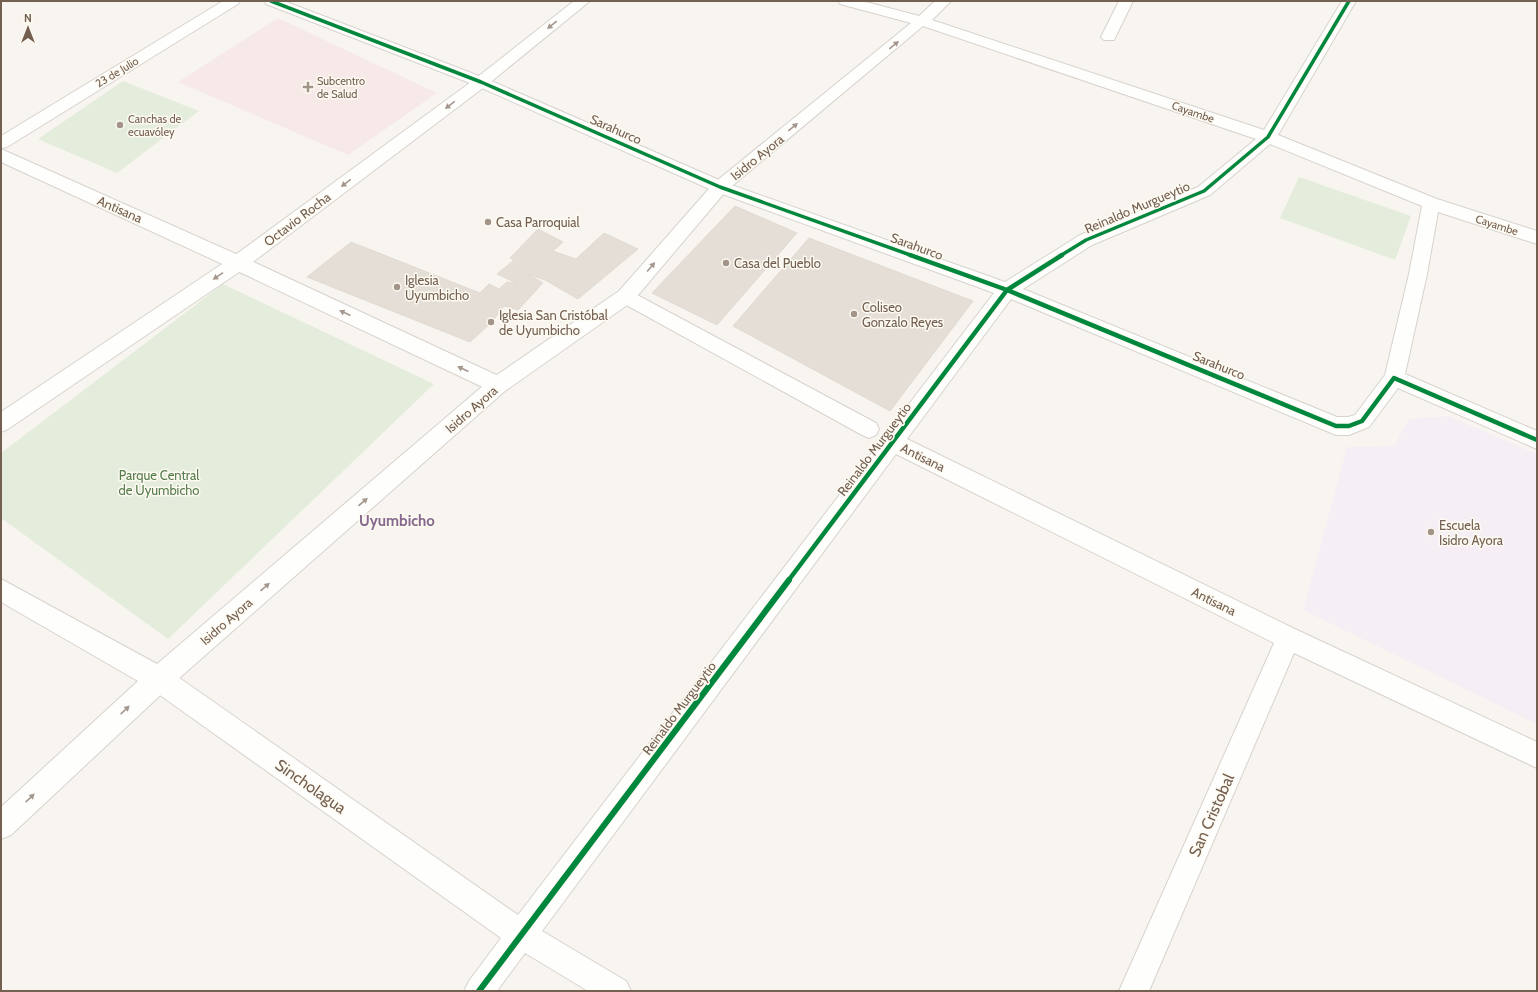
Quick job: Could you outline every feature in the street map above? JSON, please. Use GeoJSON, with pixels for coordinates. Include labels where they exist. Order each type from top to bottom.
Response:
{"type":"FeatureCollection","features":[{"type":"Feature","properties":{"kind":"street","name":"23 de Julio"},"geometry":{"type":"LineString","coordinates":[[1,143],[233,1]]}},
{"type":"Feature","properties":{"kind":"street","name":"Sarahurco"},"geometry":{"type":"LineString","coordinates":[[271,1],[481,82],[720,187],[1007,290],[1336,426],[1349,426],[1362,421],[1394,378]]}},
{"type":"Feature","properties":{"kind":"street","name":"Octavio Rocha"},"geometry":{"type":"LineString","coordinates":[[1,423],[238,263],[481,82],[583,1]]}},
{"type":"Feature","properties":{"kind":"street","name":"Cayambe"},"geometry":{"type":"LineString","coordinates":[[845,1],[922,21],[1268,137],[1431,203],[1537,238]]}},
{"type":"Feature","properties":{"kind":"street","name":"Isidro Ayora"},"geometry":{"type":"LineString","coordinates":[[1,825],[159,679],[498,386],[626,296],[720,187],[922,21],[944,1]]}},
{"type":"Feature","properties":{"kind":"street"},"geometry":{"type":"LineString","coordinates":[[1109,37],[1126,1]]}},
{"type":"Feature","properties":{"kind":"street","name":"Reinaldo Murgueytio"},"geometry":{"type":"LineString","coordinates":[[479,991],[1007,290],[1086,240],[1204,191],[1268,137],[1349,1]]}},
{"type":"Feature","properties":{"kind":"street","name":"Antisana"},"geometry":{"type":"LineString","coordinates":[[1,156],[238,263],[498,386]]}},
{"type":"Feature","properties":{"kind":"street"},"geometry":{"type":"LineString","coordinates":[[1431,203],[1418,274],[1394,378],[1537,440]]}},
{"type":"Feature","properties":{"kind":"street"},"geometry":{"type":"LineString","coordinates":[[626,296],[869,429]]}},
{"type":"Feature","properties":{"kind":"street","name":"Antisana"},"geometry":{"type":"LineString","coordinates":[[893,442],[1288,638],[1537,755]]}},
{"type":"Feature","properties":{"kind":"street","name":"Sincholagua"},"geometry":{"type":"LineString","coordinates":[[1,590],[159,679],[522,935],[616,991]]}},
{"type":"Feature","properties":{"kind":"street","name":"San Cristobal"},"geometry":{"type":"LineString","coordinates":[[1134,991],[1288,638]]}},
{"type":"Feature","properties":{"kind":"shaded area","name":"Subcentro de Salud"},"geometry":{"type":"Polygon","coordinates":[[[278,18],[437,93],[348,155],[178,82],[278,18]]]}},
{"type":"Feature","properties":{"kind":"shaded area","name":"Escuela Isidro Ayora"},"geometry":{"type":"Polygon","coordinates":[[[1448,416],[1537,454],[1537,724],[1303,610],[1347,447],[1394,446],[1409,419],[1448,416]]]}},
{"type":"Feature","properties":{"kind":"green space","name":"Canchas de ecuavóley"},"geometry":{"type":"Polygon","coordinates":[[[123,81],[199,111],[117,173],[38,139],[123,81]]]}},
{"type":"Feature","properties":{"kind":"green space"},"geometry":{"type":"Polygon","coordinates":[[[1299,177],[1411,216],[1395,260],[1280,218],[1299,177]]]}},
{"type":"Feature","properties":{"kind":"green space","name":"Parque Central de Uyumbicho"},"geometry":{"type":"Polygon","coordinates":[[[223,284],[434,384],[168,639],[1,518],[1,453],[223,284]]]}},
{"type":"Feature","properties":{"kind":"building","name":"Casa del Pueblo"},"geometry":{"type":"Polygon","coordinates":[[[735,206],[797,233],[717,325],[652,293],[735,206]]]}},
{"type":"Feature","properties":{"kind":"building","name":"Iglesia Uyumbicho"},"geometry":{"type":"Polygon","coordinates":[[[538,229],[563,242],[553,251],[576,259],[604,233],[638,249],[578,299],[545,280],[528,274],[543,283],[518,310],[504,306],[492,322],[470,342],[307,277],[351,242],[480,293],[489,284],[499,289],[507,282],[518,284],[497,274],[514,260],[510,258],[538,229]]]}},
{"type":"Feature","properties":{"kind":"building","name":"Coliseo Gonzalo Reyes"},"geometry":{"type":"Polygon","coordinates":[[[809,238],[973,301],[890,411],[733,326],[809,238]]]}},
{"type":"Feature","properties":{"kind":"cycle path"},"geometry":{"type":"LineString","coordinates":[[271,1],[481,82],[720,187],[1007,290],[1336,426],[1349,426],[1362,421],[1394,378],[1537,440]]}},
{"type":"Feature","properties":{"kind":"cycle path"},"geometry":{"type":"LineString","coordinates":[[479,991],[1007,290],[1086,240],[1204,191],[1268,137],[1349,1]]}},
{"type":"Feature","properties":{"kind":"place","name":"Subcentro de Salud"},"geometry":{"type":"Point","coordinates":[308,87]}},
{"type":"Feature","properties":{"kind":"place","name":"Canchas de ecuavóley"},"geometry":{"type":"Point","coordinates":[120,125]}},
{"type":"Feature","properties":{"kind":"place","name":"Casa Parroquial"},"geometry":{"type":"Point","coordinates":[488,222]}},
{"type":"Feature","properties":{"kind":"place","name":"Casa del Pueblo"},"geometry":{"type":"Point","coordinates":[726,263]}},
{"type":"Feature","properties":{"kind":"place","name":"Iglesia Uyumbicho"},"geometry":{"type":"Point","coordinates":[397,287]}},
{"type":"Feature","properties":{"kind":"place","name":"Coliseo Gonzalo Reyes"},"geometry":{"type":"Point","coordinates":[854,314]}},
{"type":"Feature","properties":{"kind":"place","name":"Iglesia San Cristóbal de Uyumbicho"},"geometry":{"type":"Point","coordinates":[491,322]}},
{"type":"Feature","properties":{"kind":"place","name":"Escuela Isidro Ayora"},"geometry":{"type":"Point","coordinates":[1431,532]}},
{"type":"Feature","properties":{"kind":"district","name":"Uyumbicho"},"geometry":{"type":"Point","coordinates":[397,521]}}]}
